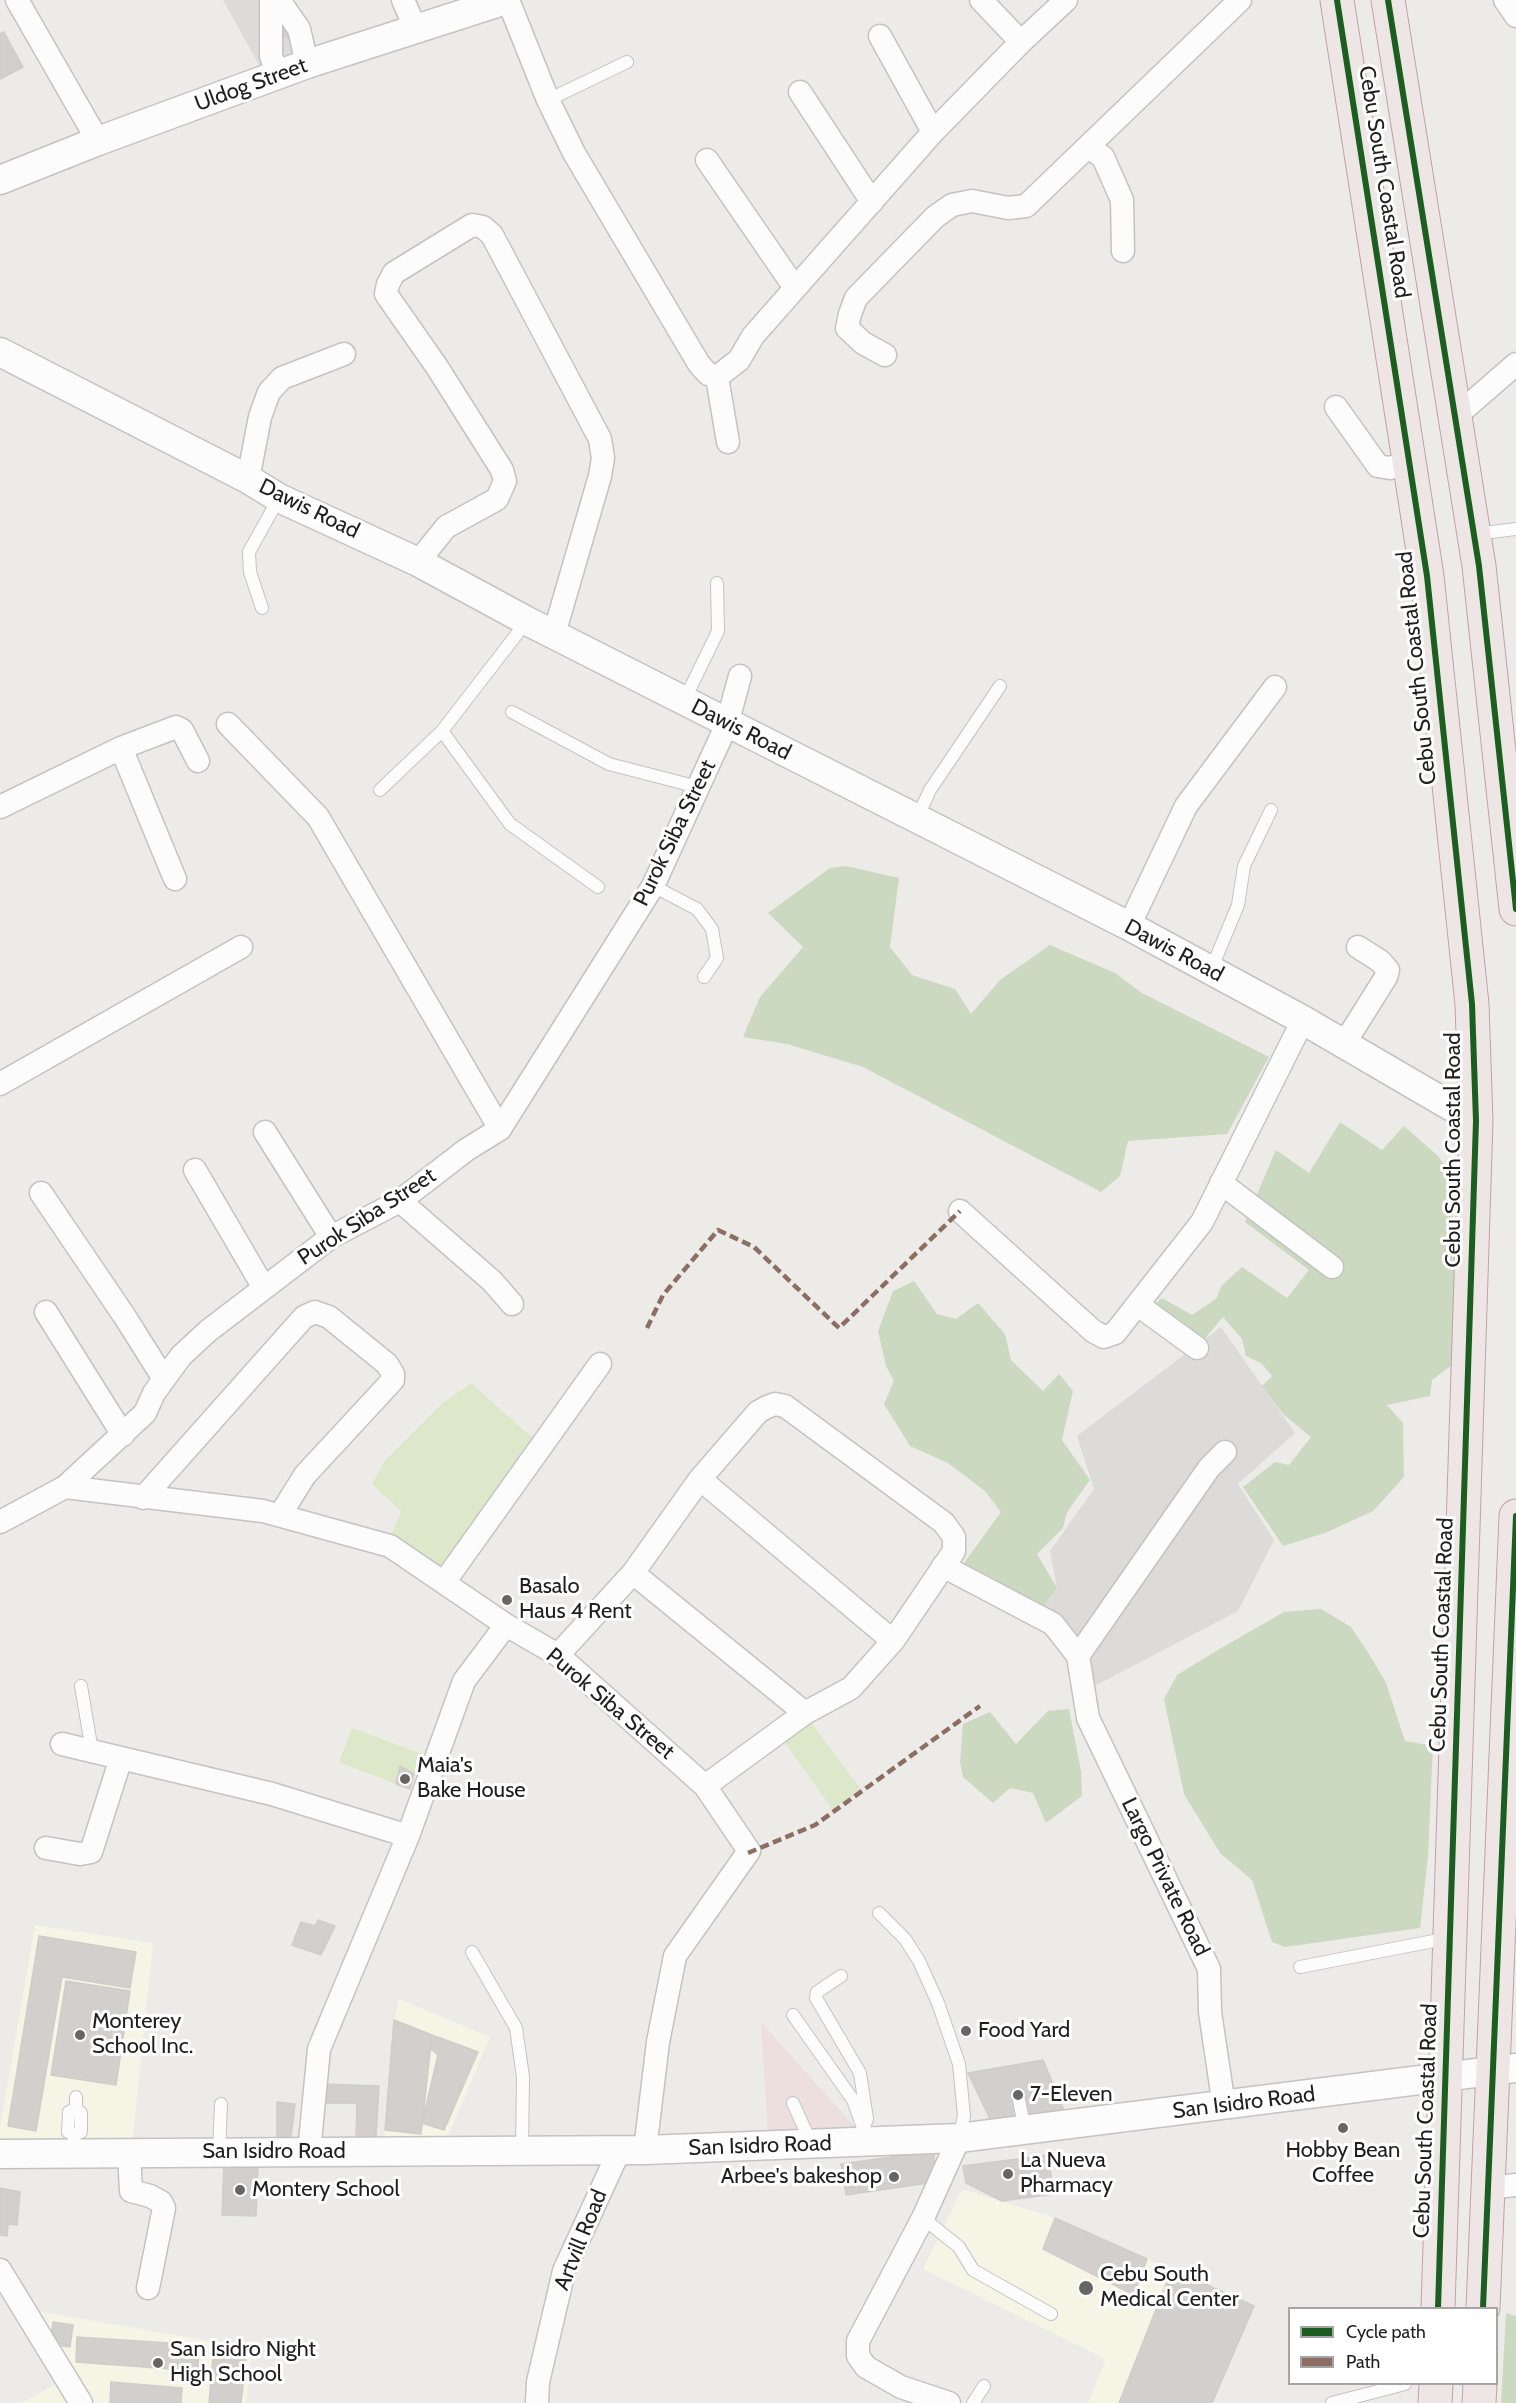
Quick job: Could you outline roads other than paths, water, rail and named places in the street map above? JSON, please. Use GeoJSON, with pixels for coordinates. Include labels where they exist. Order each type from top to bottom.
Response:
{"type":"FeatureCollection","features":[{"type":"Feature","properties":{"kind":"highway","name":"Cebu South Coastal Road"},"geometry":{"type":"LineString","coordinates":[[1337,0],[1427,576],[1472,1004],[1476,1121],[1438,2307]]}},
{"type":"Feature","properties":{"kind":"highway","name":"Cebu South Coastal Road"},"geometry":{"type":"LineString","coordinates":[[1388,0],[1474,534],[1508,772],[1516,909]]}},
{"type":"Feature","properties":{"kind":"highway"},"geometry":{"type":"LineString","coordinates":[[1483,2307],[1502,2187],[1516,1516]]}},
{"type":"Feature","properties":{"kind":"highway"},"geometry":{"type":"LineString","coordinates":[[1435,2403],[1436,2385]]}},
{"type":"Feature","properties":{"kind":"highway"},"geometry":{"type":"LineString","coordinates":[[1479,2403],[1480,2385]]}},
{"type":"Feature","properties":{"kind":"street"},"geometry":{"type":"LineString","coordinates":[[17,0],[98,141]]}},
{"type":"Feature","properties":{"kind":"street"},"geometry":{"type":"LineString","coordinates":[[271,0],[271,56],[278,75]]}},
{"type":"Feature","properties":{"kind":"street"},"geometry":{"type":"LineString","coordinates":[[279,0],[299,29],[307,64]]}},
{"type":"Feature","properties":{"kind":"street"},"geometry":{"type":"LineString","coordinates":[[403,0],[416,30]]}},
{"type":"Feature","properties":{"kind":"street"},"geometry":{"type":"LineString","coordinates":[[507,0],[548,100],[574,153],[699,364],[708,374],[717,377]]}},
{"type":"Feature","properties":{"kind":"street","name":"Uldog Street"},"geometry":{"type":"LineString","coordinates":[[0,180],[98,141],[307,64],[507,0]]}},
{"type":"Feature","properties":{"kind":"street"},"geometry":{"type":"LineString","coordinates":[[981,0],[1021,42]]}},
{"type":"Feature","properties":{"kind":"street"},"geometry":{"type":"LineString","coordinates":[[717,377],[739,360],[753,336],[933,132],[1021,42],[1066,0]]}},
{"type":"Feature","properties":{"kind":"street"},"geometry":{"type":"LineString","coordinates":[[885,355],[863,343],[847,328],[850,314],[856,298],[935,217],[952,205],[972,201],[1008,208],[1026,207],[1240,0]]}},
{"type":"Feature","properties":{"kind":"street"},"geometry":{"type":"LineString","coordinates":[[1505,0],[1516,16]]}},
{"type":"Feature","properties":{"kind":"street"},"geometry":{"type":"LineString","coordinates":[[879,36],[933,132]]}},
{"type":"Feature","properties":{"kind":"street"},"geometry":{"type":"LineString","coordinates":[[800,92],[872,202]]}},
{"type":"Feature","properties":{"kind":"street"},"geometry":{"type":"LineString","coordinates":[[1089,148],[1097,152],[1106,162],[1122,200],[1123,251]]}},
{"type":"Feature","properties":{"kind":"street"},"geometry":{"type":"LineString","coordinates":[[707,160],[795,288]]}},
{"type":"Feature","properties":{"kind":"street"},"geometry":{"type":"LineString","coordinates":[[418,562],[446,527],[497,499],[505,481],[502,470],[437,367],[386,294],[394,273],[471,225],[483,226],[492,235],[600,439],[603,458],[600,476],[554,634]]}},
{"type":"Feature","properties":{"kind":"street","name":"Dawis Road"},"geometry":{"type":"LineString","coordinates":[[0,352],[248,479],[279,498],[418,562],[727,724],[1129,926],[1303,1020],[1476,1121]]}},
{"type":"Feature","properties":{"kind":"street"},"geometry":{"type":"LineString","coordinates":[[248,479],[260,417],[269,392],[282,378],[344,354]]}},
{"type":"Feature","properties":{"kind":"street"},"geometry":{"type":"LineString","coordinates":[[1455,417],[1516,364]]}},
{"type":"Feature","properties":{"kind":"street"},"geometry":{"type":"LineString","coordinates":[[717,377],[728,442]]}},
{"type":"Feature","properties":{"kind":"street"},"geometry":{"type":"LineString","coordinates":[[1336,407],[1378,466],[1390,468],[1409,462]]}},
{"type":"Feature","properties":{"kind":"street","name":"Purok Siba Street"},"geometry":{"type":"LineString","coordinates":[[0,1522],[65,1487],[123,1435],[144,1413],[181,1356],[208,1331],[331,1237],[400,1201],[466,1150],[500,1129],[653,886],[727,724],[740,676]]}},
{"type":"Feature","properties":{"kind":"street"},"geometry":{"type":"LineString","coordinates":[[1129,926],[1186,806],[1275,687]]}},
{"type":"Feature","properties":{"kind":"street"},"geometry":{"type":"LineString","coordinates":[[228,724],[318,817],[500,1129]]}},
{"type":"Feature","properties":{"kind":"street"},"geometry":{"type":"LineString","coordinates":[[0,807],[121,748],[179,727],[198,761]]}},
{"type":"Feature","properties":{"kind":"street"},"geometry":{"type":"LineString","coordinates":[[121,748],[175,879]]}},
{"type":"Feature","properties":{"kind":"street"},"geometry":{"type":"LineString","coordinates":[[0,1084],[241,947]]}},
{"type":"Feature","properties":{"kind":"street"},"geometry":{"type":"LineString","coordinates":[[1344,1044],[1388,970],[1380,961],[1358,947]]}},
{"type":"Feature","properties":{"kind":"street"},"geometry":{"type":"LineString","coordinates":[[960,1211],[1093,1331],[1104,1336],[1115,1333],[1202,1221],[1303,1020]]}},
{"type":"Feature","properties":{"kind":"street"},"geometry":{"type":"LineString","coordinates":[[265,1132],[331,1237]]}},
{"type":"Feature","properties":{"kind":"street"},"geometry":{"type":"LineString","coordinates":[[195,1170],[264,1288]]}},
{"type":"Feature","properties":{"kind":"street"},"geometry":{"type":"LineString","coordinates":[[1221,1183],[1332,1267]]}},
{"type":"Feature","properties":{"kind":"street"},"geometry":{"type":"LineString","coordinates":[[41,1193],[164,1379]]}},
{"type":"Feature","properties":{"kind":"street"},"geometry":{"type":"LineString","coordinates":[[400,1201],[492,1281],[512,1304]]}},
{"type":"Feature","properties":{"kind":"street"},"geometry":{"type":"LineString","coordinates":[[1138,1305],[1197,1348]]}},
{"type":"Feature","properties":{"kind":"street"},"geometry":{"type":"LineString","coordinates":[[46,1312],[123,1435]]}},
{"type":"Feature","properties":{"kind":"street"},"geometry":{"type":"LineString","coordinates":[[143,1498],[304,1317],[315,1312],[329,1317],[387,1364],[393,1374],[393,1380],[305,1475],[280,1515]]}},
{"type":"Feature","properties":{"kind":"street"},"geometry":{"type":"LineString","coordinates":[[445,1581],[600,1364]]}},
{"type":"Feature","properties":{"kind":"street"},"geometry":{"type":"LineString","coordinates":[[558,1655],[633,1573],[700,1479],[758,1412],[774,1404],[785,1406],[944,1523],[954,1537],[954,1551],[893,1641],[851,1688],[805,1713],[705,1786]]}},
{"type":"Feature","properties":{"kind":"street"},"geometry":{"type":"LineString","coordinates":[[1077,1656],[1209,1468],[1225,1452]]}},
{"type":"Feature","properties":{"kind":"street"},"geometry":{"type":"LineString","coordinates":[[700,1479],[893,1641]]}},
{"type":"Feature","properties":{"kind":"street","name":"Purok Siba Street"},"geometry":{"type":"LineString","coordinates":[[65,1487],[280,1515],[390,1546],[445,1581],[506,1625],[558,1655],[705,1786],[748,1848],[748,1853]]}},
{"type":"Feature","properties":{"kind":"street","name":"Largo Private Road"},"geometry":{"type":"LineString","coordinates":[[943,1566],[1053,1624],[1077,1656],[1088,1718],[1209,1969],[1210,2012],[1224,2106]]}},
{"type":"Feature","properties":{"kind":"street"},"geometry":{"type":"LineString","coordinates":[[633,1573],[805,1713]]}},
{"type":"Feature","properties":{"kind":"street"},"geometry":{"type":"LineString","coordinates":[[309,2152],[319,2049],[408,1836],[464,1681],[506,1625]]}},
{"type":"Feature","properties":{"kind":"street"},"geometry":{"type":"LineString","coordinates":[[62,1744],[272,1794],[408,1836]]}},
{"type":"Feature","properties":{"kind":"street"},"geometry":{"type":"LineString","coordinates":[[46,1848],[81,1854],[91,1852],[121,1758]]}},
{"type":"Feature","properties":{"kind":"street","name":"Artvill Road"},"geometry":{"type":"LineString","coordinates":[[537,2403],[538,2382],[564,2271],[632,2149],[658,2042],[675,1956],[748,1853]]}},
{"type":"Feature","properties":{"kind":"street","name":"San Isidro Road"},"geometry":{"type":"LineString","coordinates":[[0,2154],[74,2144],[129,2153],[309,2152],[632,2149],[812,2144],[865,2135],[958,2138],[1505,2069]]}},
{"type":"Feature","properties":{"kind":"street"},"geometry":{"type":"LineString","coordinates":[[949,2403],[902,2395],[866,2367],[858,2356],[858,2341],[923,2218],[958,2138]]}},
{"type":"Feature","properties":{"kind":"street"},"geometry":{"type":"LineString","coordinates":[[129,2153],[131,2191],[150,2196],[161,2202],[164,2208],[148,2288]]}},
{"type":"Feature","properties":{"kind":"street"},"geometry":{"type":"LineString","coordinates":[[0,2270],[81,2403]]}},
{"type":"Feature","properties":{"kind":"lane"},"geometry":{"type":"LineString","coordinates":[[548,100],[627,62]]}},
{"type":"Feature","properties":{"kind":"lane"},"geometry":{"type":"LineString","coordinates":[[262,608],[250,572],[249,552],[279,498]]}},
{"type":"Feature","properties":{"kind":"lane"},"geometry":{"type":"LineString","coordinates":[[1474,534],[1516,529]]}},
{"type":"Feature","properties":{"kind":"lane"},"geometry":{"type":"LineString","coordinates":[[684,701],[718,631],[717,583]]}},
{"type":"Feature","properties":{"kind":"lane"},"geometry":{"type":"LineString","coordinates":[[380,790],[442,731],[527,621]]}},
{"type":"Feature","properties":{"kind":"lane"},"geometry":{"type":"LineString","coordinates":[[917,818],[930,790],[1000,686]]}},
{"type":"Feature","properties":{"kind":"lane"},"geometry":{"type":"LineString","coordinates":[[512,712],[609,764],[698,787]]}},
{"type":"Feature","properties":{"kind":"lane"},"geometry":{"type":"LineString","coordinates":[[442,731],[510,824],[598,887]]}},
{"type":"Feature","properties":{"kind":"lane"},"geometry":{"type":"LineString","coordinates":[[1211,970],[1238,905],[1244,866],[1271,810]]}},
{"type":"Feature","properties":{"kind":"lane"},"geometry":{"type":"LineString","coordinates":[[653,886],[697,909],[712,929],[717,957],[704,978]]}},
{"type":"Feature","properties":{"kind":"lane"},"geometry":{"type":"LineString","coordinates":[[81,1686],[92,1751]]}},
{"type":"Feature","properties":{"kind":"lane"},"geometry":{"type":"LineString","coordinates":[[879,1913],[905,1939],[920,1961],[938,2004],[958,2064],[964,2116],[958,2138]]}},
{"type":"Feature","properties":{"kind":"lane"},"geometry":{"type":"LineString","coordinates":[[1300,1967],[1450,1938]]}},
{"type":"Feature","properties":{"kind":"lane"},"geometry":{"type":"LineString","coordinates":[[472,1952],[516,2028],[523,2077],[522,2150]]}},
{"type":"Feature","properties":{"kind":"lane"},"geometry":{"type":"LineString","coordinates":[[841,1976],[817,1992],[816,1998],[860,2073],[867,2119],[865,2135]]}},
{"type":"Feature","properties":{"kind":"lane"},"geometry":{"type":"LineString","coordinates":[[793,2015],[853,2100],[865,2135]]}},
{"type":"Feature","properties":{"kind":"lane"},"geometry":{"type":"LineString","coordinates":[[1019,2100],[1025,2130]]}},
{"type":"Feature","properties":{"kind":"lane"},"geometry":{"type":"LineString","coordinates":[[74,2144],[81,2132],[81,2114],[76,2103]]}},
{"type":"Feature","properties":{"kind":"lane"},"geometry":{"type":"LineString","coordinates":[[794,2103],[812,2144]]}},
{"type":"Feature","properties":{"kind":"lane"},"geometry":{"type":"LineString","coordinates":[[219,2152],[221,2104]]}},
{"type":"Feature","properties":{"kind":"lane"},"geometry":{"type":"LineString","coordinates":[[923,2218],[959,2247],[974,2271],[1051,2314]]}},
{"type":"Feature","properties":{"kind":"lane"},"geometry":{"type":"LineString","coordinates":[[1332,2403],[1401,2385]]}},
{"type":"Feature","properties":{"kind":"lane"},"geometry":{"type":"LineString","coordinates":[[973,2403],[984,2386]]}},
{"type":"Feature","properties":{"kind":"place","name":"Basalo Haus 4 Rent"},"geometry":{"type":"Point","coordinates":[507,1600]}},
{"type":"Feature","properties":{"kind":"place","name":"Maia's Bake House"},"geometry":{"type":"Point","coordinates":[405,1779]}},
{"type":"Feature","properties":{"kind":"place","name":"Food Yard"},"geometry":{"type":"Point","coordinates":[966,2031]}},
{"type":"Feature","properties":{"kind":"place","name":"Monterey School Inc."},"geometry":{"type":"Point","coordinates":[80,2035]}},
{"type":"Feature","properties":{"kind":"place","name":"7-Eleven"},"geometry":{"type":"Point","coordinates":[1018,2095]}},
{"type":"Feature","properties":{"kind":"place","name":"Hobby Bean Coffee"},"geometry":{"type":"Point","coordinates":[1343,2128]}},
{"type":"Feature","properties":{"kind":"place","name":"La Nueva Pharmacy"},"geometry":{"type":"Point","coordinates":[1008,2174]}},
{"type":"Feature","properties":{"kind":"place","name":"Arbee's bakeshop"},"geometry":{"type":"Point","coordinates":[894,2177]}},
{"type":"Feature","properties":{"kind":"place","name":"Montery School"},"geometry":{"type":"Point","coordinates":[240,2190]}},
{"type":"Feature","properties":{"kind":"place","name":"Cebu South Medical Center"},"geometry":{"type":"Point","coordinates":[1086,2288]}},
{"type":"Feature","properties":{"kind":"place","name":"San Isidro Night High School"},"geometry":{"type":"Point","coordinates":[158,2363]}}]}
